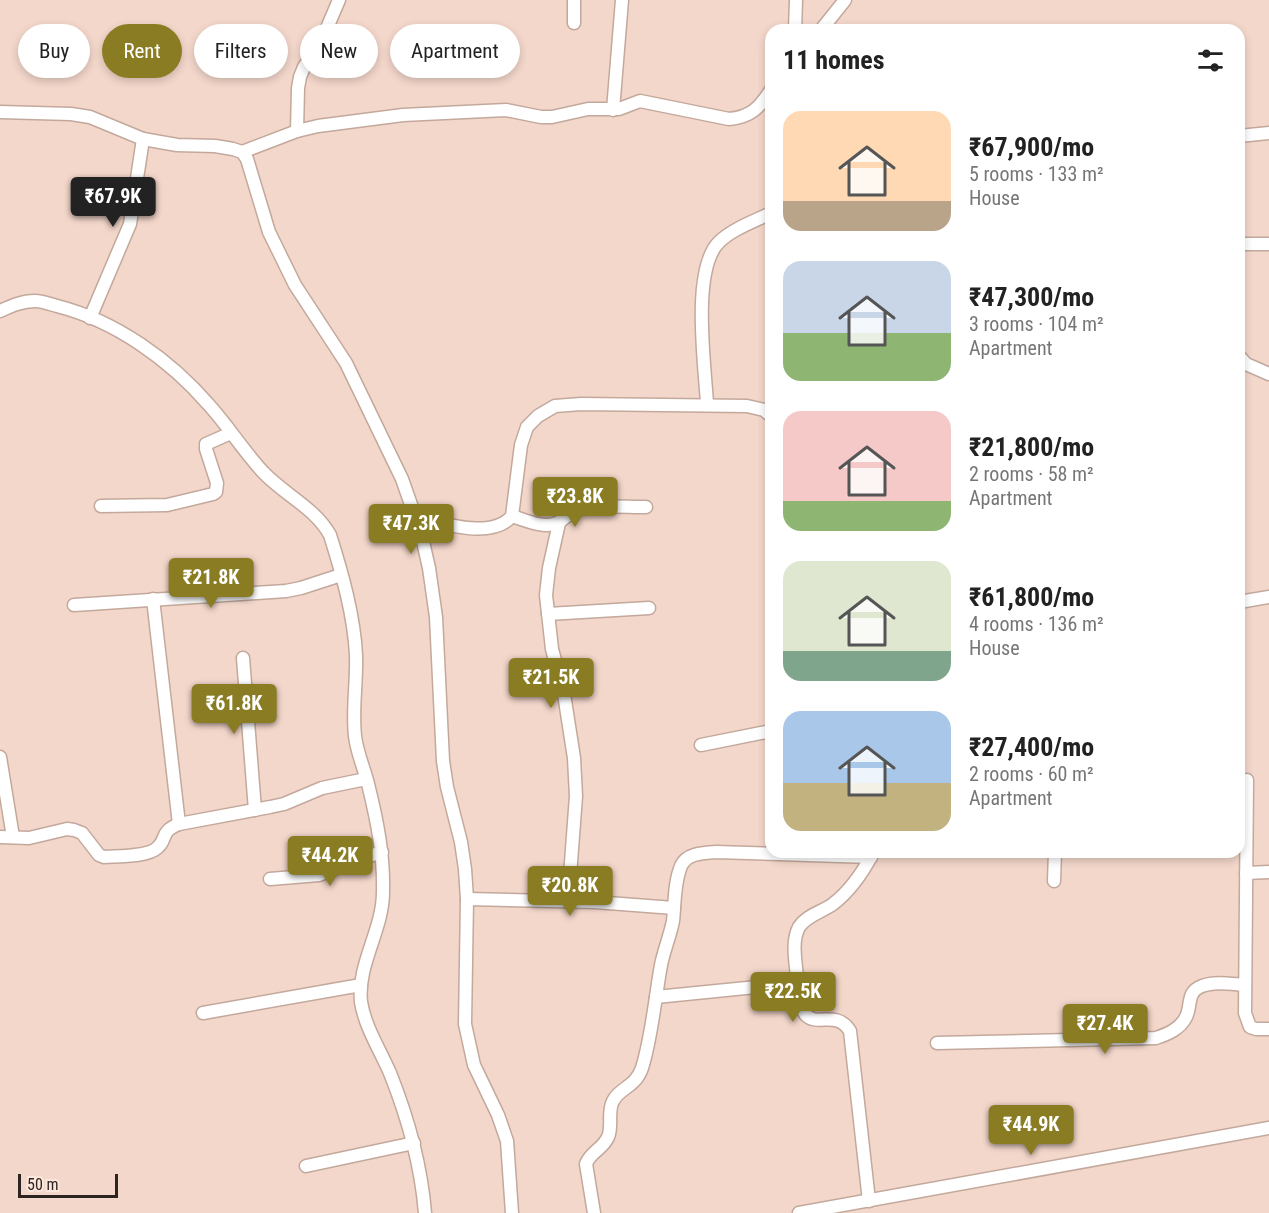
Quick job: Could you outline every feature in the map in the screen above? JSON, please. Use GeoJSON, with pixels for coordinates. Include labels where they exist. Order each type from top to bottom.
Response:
{"type":"FeatureCollection","features":[{"type":"Feature","properties":{"kind":"street"},"geometry":{"type":"LineString","coordinates":[[297,131],[300,77],[321,42],[339,0]]}},
{"type":"Feature","properties":{"kind":"street"},"geometry":{"type":"LineString","coordinates":[[574,0],[574,23]]}},
{"type":"Feature","properties":{"kind":"street"},"geometry":{"type":"LineString","coordinates":[[613,110],[622,0]]}},
{"type":"Feature","properties":{"kind":"street"},"geometry":{"type":"LineString","coordinates":[[795,0],[795,24]]}},
{"type":"Feature","properties":{"kind":"street"},"geometry":{"type":"LineString","coordinates":[[825,24],[846,0]]}},
{"type":"Feature","properties":{"kind":"street"},"geometry":{"type":"LineString","coordinates":[[0,112],[71,114],[90,117],[143,139],[177,145],[215,146],[242,152],[297,131],[338,122],[403,115],[506,110],[552,117],[588,108],[613,110],[640,101],[729,119],[751,114],[765,98]]}},
{"type":"Feature","properties":{"kind":"street"},"geometry":{"type":"LineString","coordinates":[[1245,135],[1269,133]]}},
{"type":"Feature","properties":{"kind":"street"},"geometry":{"type":"LineString","coordinates":[[90,318],[130,224],[143,139]]}},
{"type":"Feature","properties":{"kind":"street"},"geometry":{"type":"LineString","coordinates":[[242,152],[247,159],[269,232],[296,285],[346,363],[402,479],[416,518],[429,568],[436,617],[443,761],[461,842],[467,899],[465,1024],[474,1065],[498,1115],[507,1141],[512,1213]]}},
{"type":"Feature","properties":{"kind":"street"},"geometry":{"type":"LineString","coordinates":[[707,404],[702,302],[704,270],[710,254],[719,242],[729,234],[765,216]]}},
{"type":"Feature","properties":{"kind":"street"},"geometry":{"type":"LineString","coordinates":[[1245,244],[1269,244]]}},
{"type":"Feature","properties":{"kind":"street"},"geometry":{"type":"LineString","coordinates":[[0,311],[18,304],[37,301],[69,309],[115,329],[167,363],[210,406],[265,474],[280,489],[313,512],[330,535],[353,627],[356,655],[354,718],[356,738],[382,852],[382,909],[363,970],[361,1001],[366,1022],[389,1071],[414,1143],[425,1213]]}},
{"type":"Feature","properties":{"kind":"street"},"geometry":{"type":"LineString","coordinates":[[1245,363],[1269,374]]}},
{"type":"Feature","properties":{"kind":"street"},"geometry":{"type":"LineString","coordinates":[[416,518],[487,529],[507,522],[512,516],[521,445],[528,427],[538,416],[555,406],[707,404],[747,406],[765,411]]}},
{"type":"Feature","properties":{"kind":"street"},"geometry":{"type":"LineString","coordinates":[[101,506],[167,505],[213,494],[216,492],[217,483],[206,444],[231,433]]}},
{"type":"Feature","properties":{"kind":"street"},"geometry":{"type":"LineString","coordinates":[[512,516],[544,525],[559,523],[571,512],[585,508],[646,507]]}},
{"type":"Feature","properties":{"kind":"street"},"geometry":{"type":"LineString","coordinates":[[559,523],[549,568],[546,595],[552,650],[564,694],[574,758],[576,796],[568,902]]}},
{"type":"Feature","properties":{"kind":"street"},"geometry":{"type":"LineString","coordinates":[[74,605],[286,591],[341,575]]}},
{"type":"Feature","properties":{"kind":"street"},"geometry":{"type":"LineString","coordinates":[[1245,601],[1269,597]]}},
{"type":"Feature","properties":{"kind":"street"},"geometry":{"type":"LineString","coordinates":[[153,599],[178,824]]}},
{"type":"Feature","properties":{"kind":"street"},"geometry":{"type":"LineString","coordinates":[[548,614],[649,608]]}},
{"type":"Feature","properties":{"kind":"street"},"geometry":{"type":"LineString","coordinates":[[243,658],[255,810]]}},
{"type":"Feature","properties":{"kind":"street"},"geometry":{"type":"LineString","coordinates":[[701,746],[765,732]]}},
{"type":"Feature","properties":{"kind":"street"},"geometry":{"type":"LineString","coordinates":[[0,757],[13,837]]}},
{"type":"Feature","properties":{"kind":"street"},"geometry":{"type":"LineString","coordinates":[[0,837],[37,837],[67,829],[82,832],[99,855],[104,857],[137,854],[154,851],[159,847],[166,831],[178,824],[284,804],[322,788],[366,779]]}},
{"type":"Feature","properties":{"kind":"street"},"geometry":{"type":"LineString","coordinates":[[1247,780],[1246,1021],[1250,1027],[1269,1029]]}},
{"type":"Feature","properties":{"kind":"street"},"geometry":{"type":"LineString","coordinates":[[270,879],[319,875],[382,852]]}},
{"type":"Feature","properties":{"kind":"street"},"geometry":{"type":"LineString","coordinates":[[594,1213],[585,1164],[607,1139],[610,1131],[611,1103],[616,1095],[633,1085],[642,1067],[681,866],[687,858],[695,854],[765,853]]}},
{"type":"Feature","properties":{"kind":"street"},"geometry":{"type":"LineString","coordinates":[[869,1201],[850,1031],[845,1023],[839,1020],[811,1018],[805,1013],[797,983],[794,947],[799,928],[807,919],[839,899],[853,884],[870,858]]}},
{"type":"Feature","properties":{"kind":"street"},"geometry":{"type":"LineString","coordinates":[[1054,881],[1055,858]]}},
{"type":"Feature","properties":{"kind":"street"},"geometry":{"type":"LineString","coordinates":[[1246,873],[1269,872]]}},
{"type":"Feature","properties":{"kind":"street"},"geometry":{"type":"LineString","coordinates":[[467,899],[674,908]]}},
{"type":"Feature","properties":{"kind":"street"},"geometry":{"type":"LineString","coordinates":[[656,997],[797,983]]}},
{"type":"Feature","properties":{"kind":"street"},"geometry":{"type":"LineString","coordinates":[[937,1043],[1156,1038],[1179,1027],[1187,1016],[1190,996],[1200,987],[1215,983],[1245,985]]}},
{"type":"Feature","properties":{"kind":"street"},"geometry":{"type":"LineString","coordinates":[[203,1013],[361,985]]}},
{"type":"Feature","properties":{"kind":"street"},"geometry":{"type":"LineString","coordinates":[[799,1213],[1269,1128]]}},
{"type":"Feature","properties":{"kind":"street"},"geometry":{"type":"LineString","coordinates":[[306,1166],[414,1143]]}}]}
